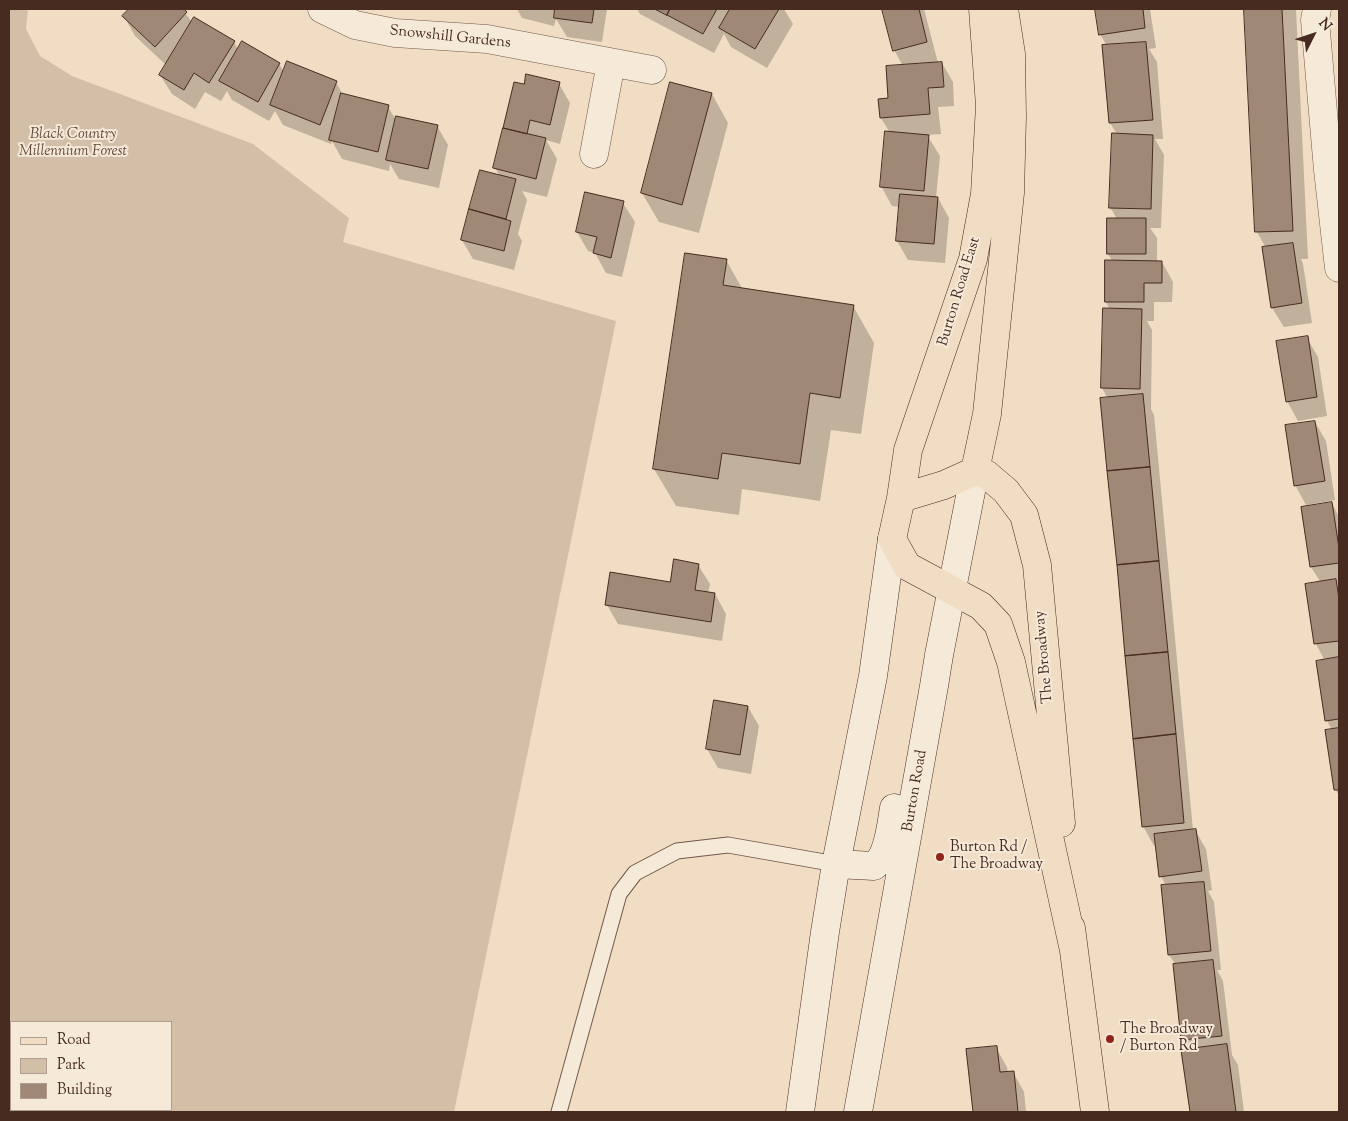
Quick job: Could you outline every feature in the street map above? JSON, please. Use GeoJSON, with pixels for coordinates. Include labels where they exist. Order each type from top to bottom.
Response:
{"type":"FeatureCollection","features":[{"type":"Feature","properties":{"kind":"main road","name":"Snowshill Gardens"},"geometry":{"type":"LineString","coordinates":[[322,9],[355,25],[395,33],[487,39],[652,70]]}},
{"type":"Feature","properties":{"kind":"main road","name":"Burton Road East"},"geometry":{"type":"LineString","coordinates":[[892,538],[901,498],[908,450],[973,259],[985,194],[990,106],[983,9]]}},
{"type":"Feature","properties":{"kind":"main road","name":"Burton Road East"},"geometry":{"type":"LineString","coordinates":[[975,471],[986,414],[1010,193],[1011,54],[1004,9]]}},
{"type":"Feature","properties":{"kind":"main road"},"geometry":{"type":"LineString","coordinates":[[1317,9],[1316,20],[1334,171],[1339,268]]}},
{"type":"Feature","properties":{"kind":"main road"},"geometry":{"type":"LineString","coordinates":[[594,154],[611,63]]}},
{"type":"Feature","properties":{"kind":"main road"},"geometry":{"type":"LineString","coordinates":[[901,498],[944,485],[975,471]]}},
{"type":"Feature","properties":{"kind":"main road","name":"Burton Road"},"geometry":{"type":"LineString","coordinates":[[858,1112],[951,589],[975,471]]}},
{"type":"Feature","properties":{"kind":"main road","name":"The Broadway"},"geometry":{"type":"LineString","coordinates":[[975,471],[986,474],[1006,491],[1024,515],[1036,565],[1073,946],[1095,1112]]}},
{"type":"Feature","properties":{"kind":"main road"},"geometry":{"type":"LineString","coordinates":[[800,1112],[825,932],[836,864],[873,676],[892,538]]}},
{"type":"Feature","properties":{"kind":"main road","name":"The Broadway"},"geometry":{"type":"LineString","coordinates":[[892,538],[907,566],[981,606],[998,624],[1008,654],[1073,946]]}},
{"type":"Feature","properties":{"kind":"main road"},"geometry":{"type":"LineString","coordinates":[[836,864],[874,866],[880,860],[888,842],[908,733],[922,701],[934,686]]}},
{"type":"Feature","properties":{"kind":"lane"},"geometry":{"type":"LineString","coordinates":[[559,1112],[619,894],[635,873],[677,851],[728,845],[836,864]]}},
{"type":"Feature","properties":{"kind":"green space","name":"Black Country Millennium Forest"},"geometry":{"type":"Polygon","coordinates":[[[9,9],[28,9],[26,29],[40,56],[72,76],[253,144],[349,218],[343,242],[616,321],[454,1112],[9,1112],[9,9]]]}},
{"type":"Feature","properties":{"kind":"building"},"geometry":{"type":"Polygon","coordinates":[[[129,9],[184,9],[187,12],[155,47],[122,16],[129,9]]]}},
{"type":"Feature","properties":{"kind":"building"},"geometry":{"type":"Polygon","coordinates":[[[555,9],[594,9],[592,23],[554,18],[555,9]]]}},
{"type":"Feature","properties":{"kind":"building"},"geometry":{"type":"Polygon","coordinates":[[[655,9],[670,9],[667,15],[655,9]]]}},
{"type":"Feature","properties":{"kind":"building"},"geometry":{"type":"Polygon","coordinates":[[[670,9],[717,9],[703,34],[667,15],[670,9]]]}},
{"type":"Feature","properties":{"kind":"building"},"geometry":{"type":"Polygon","coordinates":[[[730,9],[779,9],[755,49],[719,28],[730,9]]]}},
{"type":"Feature","properties":{"kind":"building"},"geometry":{"type":"Polygon","coordinates":[[[882,9],[919,9],[927,42],[893,51],[882,9]]]}},
{"type":"Feature","properties":{"kind":"building"},"geometry":{"type":"Polygon","coordinates":[[[1095,9],[1143,9],[1145,28],[1099,35],[1095,9]]]}},
{"type":"Feature","properties":{"kind":"building"},"geometry":{"type":"Polygon","coordinates":[[[1244,9],[1282,9],[1293,231],[1255,232],[1244,9]]]}},
{"type":"Feature","properties":{"kind":"building"},"geometry":{"type":"Polygon","coordinates":[[[194,17],[235,41],[209,83],[194,73],[184,90],[159,75],[194,17]]]}},
{"type":"Feature","properties":{"kind":"building"},"geometry":{"type":"Polygon","coordinates":[[[242,41],[280,63],[258,102],[219,81],[242,41]]]}},
{"type":"Feature","properties":{"kind":"building"},"geometry":{"type":"Polygon","coordinates":[[[1146,42],[1153,120],[1109,123],[1102,45],[1146,42]]]}},
{"type":"Feature","properties":{"kind":"building"},"geometry":{"type":"Polygon","coordinates":[[[287,61],[337,81],[320,125],[270,105],[287,61]]]}},
{"type":"Feature","properties":{"kind":"building"},"geometry":{"type":"Polygon","coordinates":[[[942,62],[944,87],[928,88],[930,114],[880,118],[878,99],[888,98],[886,66],[942,62]]]}},
{"type":"Feature","properties":{"kind":"building"},"geometry":{"type":"Polygon","coordinates":[[[526,74],[560,82],[550,125],[530,120],[527,134],[503,128],[514,82],[524,84],[526,74]]]}},
{"type":"Feature","properties":{"kind":"building"},"geometry":{"type":"Polygon","coordinates":[[[670,82],[712,93],[682,205],[641,193],[670,82]]]}},
{"type":"Feature","properties":{"kind":"building"},"geometry":{"type":"Polygon","coordinates":[[[341,93],[389,105],[378,152],[329,140],[341,93]]]}},
{"type":"Feature","properties":{"kind":"building"},"geometry":{"type":"Polygon","coordinates":[[[396,116],[438,125],[428,169],[386,160],[396,116]]]}},
{"type":"Feature","properties":{"kind":"building"},"geometry":{"type":"Polygon","coordinates":[[[503,128],[546,138],[536,179],[493,168],[503,128]]]}},
{"type":"Feature","properties":{"kind":"building"},"geometry":{"type":"Polygon","coordinates":[[[885,131],[929,135],[924,191],[880,187],[885,131]]]}},
{"type":"Feature","properties":{"kind":"building"},"geometry":{"type":"Polygon","coordinates":[[[1112,133],[1153,135],[1151,209],[1109,208],[1112,133]]]}},
{"type":"Feature","properties":{"kind":"building"},"geometry":{"type":"Polygon","coordinates":[[[480,170],[516,179],[506,219],[469,209],[480,170]]]}},
{"type":"Feature","properties":{"kind":"building"},"geometry":{"type":"Polygon","coordinates":[[[585,192],[624,201],[611,258],[593,253],[597,237],[576,232],[585,192]]]}},
{"type":"Feature","properties":{"kind":"building"},"geometry":{"type":"Polygon","coordinates":[[[900,194],[938,197],[934,244],[896,241],[900,194]]]}},
{"type":"Feature","properties":{"kind":"building"},"geometry":{"type":"Polygon","coordinates":[[[469,209],[511,221],[504,251],[461,240],[469,209]]]}},
{"type":"Feature","properties":{"kind":"building"},"geometry":{"type":"Polygon","coordinates":[[[1107,218],[1146,218],[1146,254],[1107,254],[1107,218]]]}},
{"type":"Feature","properties":{"kind":"building"},"geometry":{"type":"Polygon","coordinates":[[[1293,243],[1302,303],[1271,308],[1262,247],[1293,243]]]}},
{"type":"Feature","properties":{"kind":"building"},"geometry":{"type":"Polygon","coordinates":[[[685,253],[727,259],[723,285],[854,305],[840,398],[810,393],[800,464],[722,453],[718,479],[653,469],[685,253]]]}},
{"type":"Feature","properties":{"kind":"building"},"geometry":{"type":"Polygon","coordinates":[[[1105,260],[1162,261],[1162,283],[1144,283],[1144,302],[1105,302],[1105,260]]]}},
{"type":"Feature","properties":{"kind":"building"},"geometry":{"type":"Polygon","coordinates":[[[1103,308],[1142,309],[1140,389],[1101,388],[1103,308]]]}},
{"type":"Feature","properties":{"kind":"building"},"geometry":{"type":"Polygon","coordinates":[[[1308,336],[1317,397],[1286,402],[1276,341],[1308,336]]]}},
{"type":"Feature","properties":{"kind":"building"},"geometry":{"type":"Polygon","coordinates":[[[1143,394],[1150,467],[1107,471],[1100,398],[1143,394]]]}},
{"type":"Feature","properties":{"kind":"building"},"geometry":{"type":"Polygon","coordinates":[[[1315,421],[1325,481],[1294,486],[1285,425],[1315,421]]]}},
{"type":"Feature","properties":{"kind":"building"},"geometry":{"type":"Polygon","coordinates":[[[1150,467],[1159,561],[1117,565],[1107,471],[1150,467]]]}},
{"type":"Feature","properties":{"kind":"building"},"geometry":{"type":"Polygon","coordinates":[[[1332,502],[1339,548],[1339,563],[1310,567],[1301,507],[1332,502]]]}},
{"type":"Feature","properties":{"kind":"building"},"geometry":{"type":"Polygon","coordinates":[[[674,559],[699,564],[695,590],[715,593],[711,622],[605,605],[610,572],[670,582],[674,559]]]}},
{"type":"Feature","properties":{"kind":"building"},"geometry":{"type":"Polygon","coordinates":[[[1159,561],[1168,652],[1125,656],[1117,565],[1159,561]]]}},
{"type":"Feature","properties":{"kind":"building"},"geometry":{"type":"Polygon","coordinates":[[[1336,579],[1339,599],[1339,641],[1314,644],[1305,584],[1336,579]]]}},
{"type":"Feature","properties":{"kind":"building"},"geometry":{"type":"Polygon","coordinates":[[[1168,652],[1176,734],[1133,739],[1125,656],[1168,652]]]}},
{"type":"Feature","properties":{"kind":"building"},"geometry":{"type":"Polygon","coordinates":[[[1339,657],[1339,719],[1325,721],[1316,661],[1339,657]]]}},
{"type":"Feature","properties":{"kind":"building"},"geometry":{"type":"Polygon","coordinates":[[[714,700],[748,706],[740,755],[706,749],[714,700]]]}},
{"type":"Feature","properties":{"kind":"building"},"geometry":{"type":"Polygon","coordinates":[[[1339,728],[1339,790],[1334,790],[1325,730],[1339,728]]]}},
{"type":"Feature","properties":{"kind":"building"},"geometry":{"type":"Polygon","coordinates":[[[1176,734],[1184,823],[1142,827],[1133,739],[1176,734]]]}},
{"type":"Feature","properties":{"kind":"building"},"geometry":{"type":"Polygon","coordinates":[[[1196,829],[1202,871],[1159,877],[1154,834],[1196,829]]]}},
{"type":"Feature","properties":{"kind":"building"},"geometry":{"type":"Polygon","coordinates":[[[1204,882],[1211,951],[1168,955],[1161,885],[1204,882]]]}},
{"type":"Feature","properties":{"kind":"building"},"geometry":{"type":"Polygon","coordinates":[[[1213,960],[1222,1036],[1181,1040],[1173,964],[1213,960]]]}},
{"type":"Feature","properties":{"kind":"building"},"geometry":{"type":"Polygon","coordinates":[[[1227,1044],[1236,1112],[1190,1112],[1181,1050],[1227,1044]]]}},
{"type":"Feature","properties":{"kind":"building"},"geometry":{"type":"Polygon","coordinates":[[[997,1046],[1000,1072],[1014,1071],[1018,1112],[973,1112],[966,1049],[997,1046]]]}},
{"type":"Feature","properties":{"kind":"place","name":"Burton Rd / The Broadway"},"geometry":{"type":"Point","coordinates":[940,857]}},
{"type":"Feature","properties":{"kind":"place","name":"The Broadway / Burton Rd"},"geometry":{"type":"Point","coordinates":[1110,1039]}}]}
